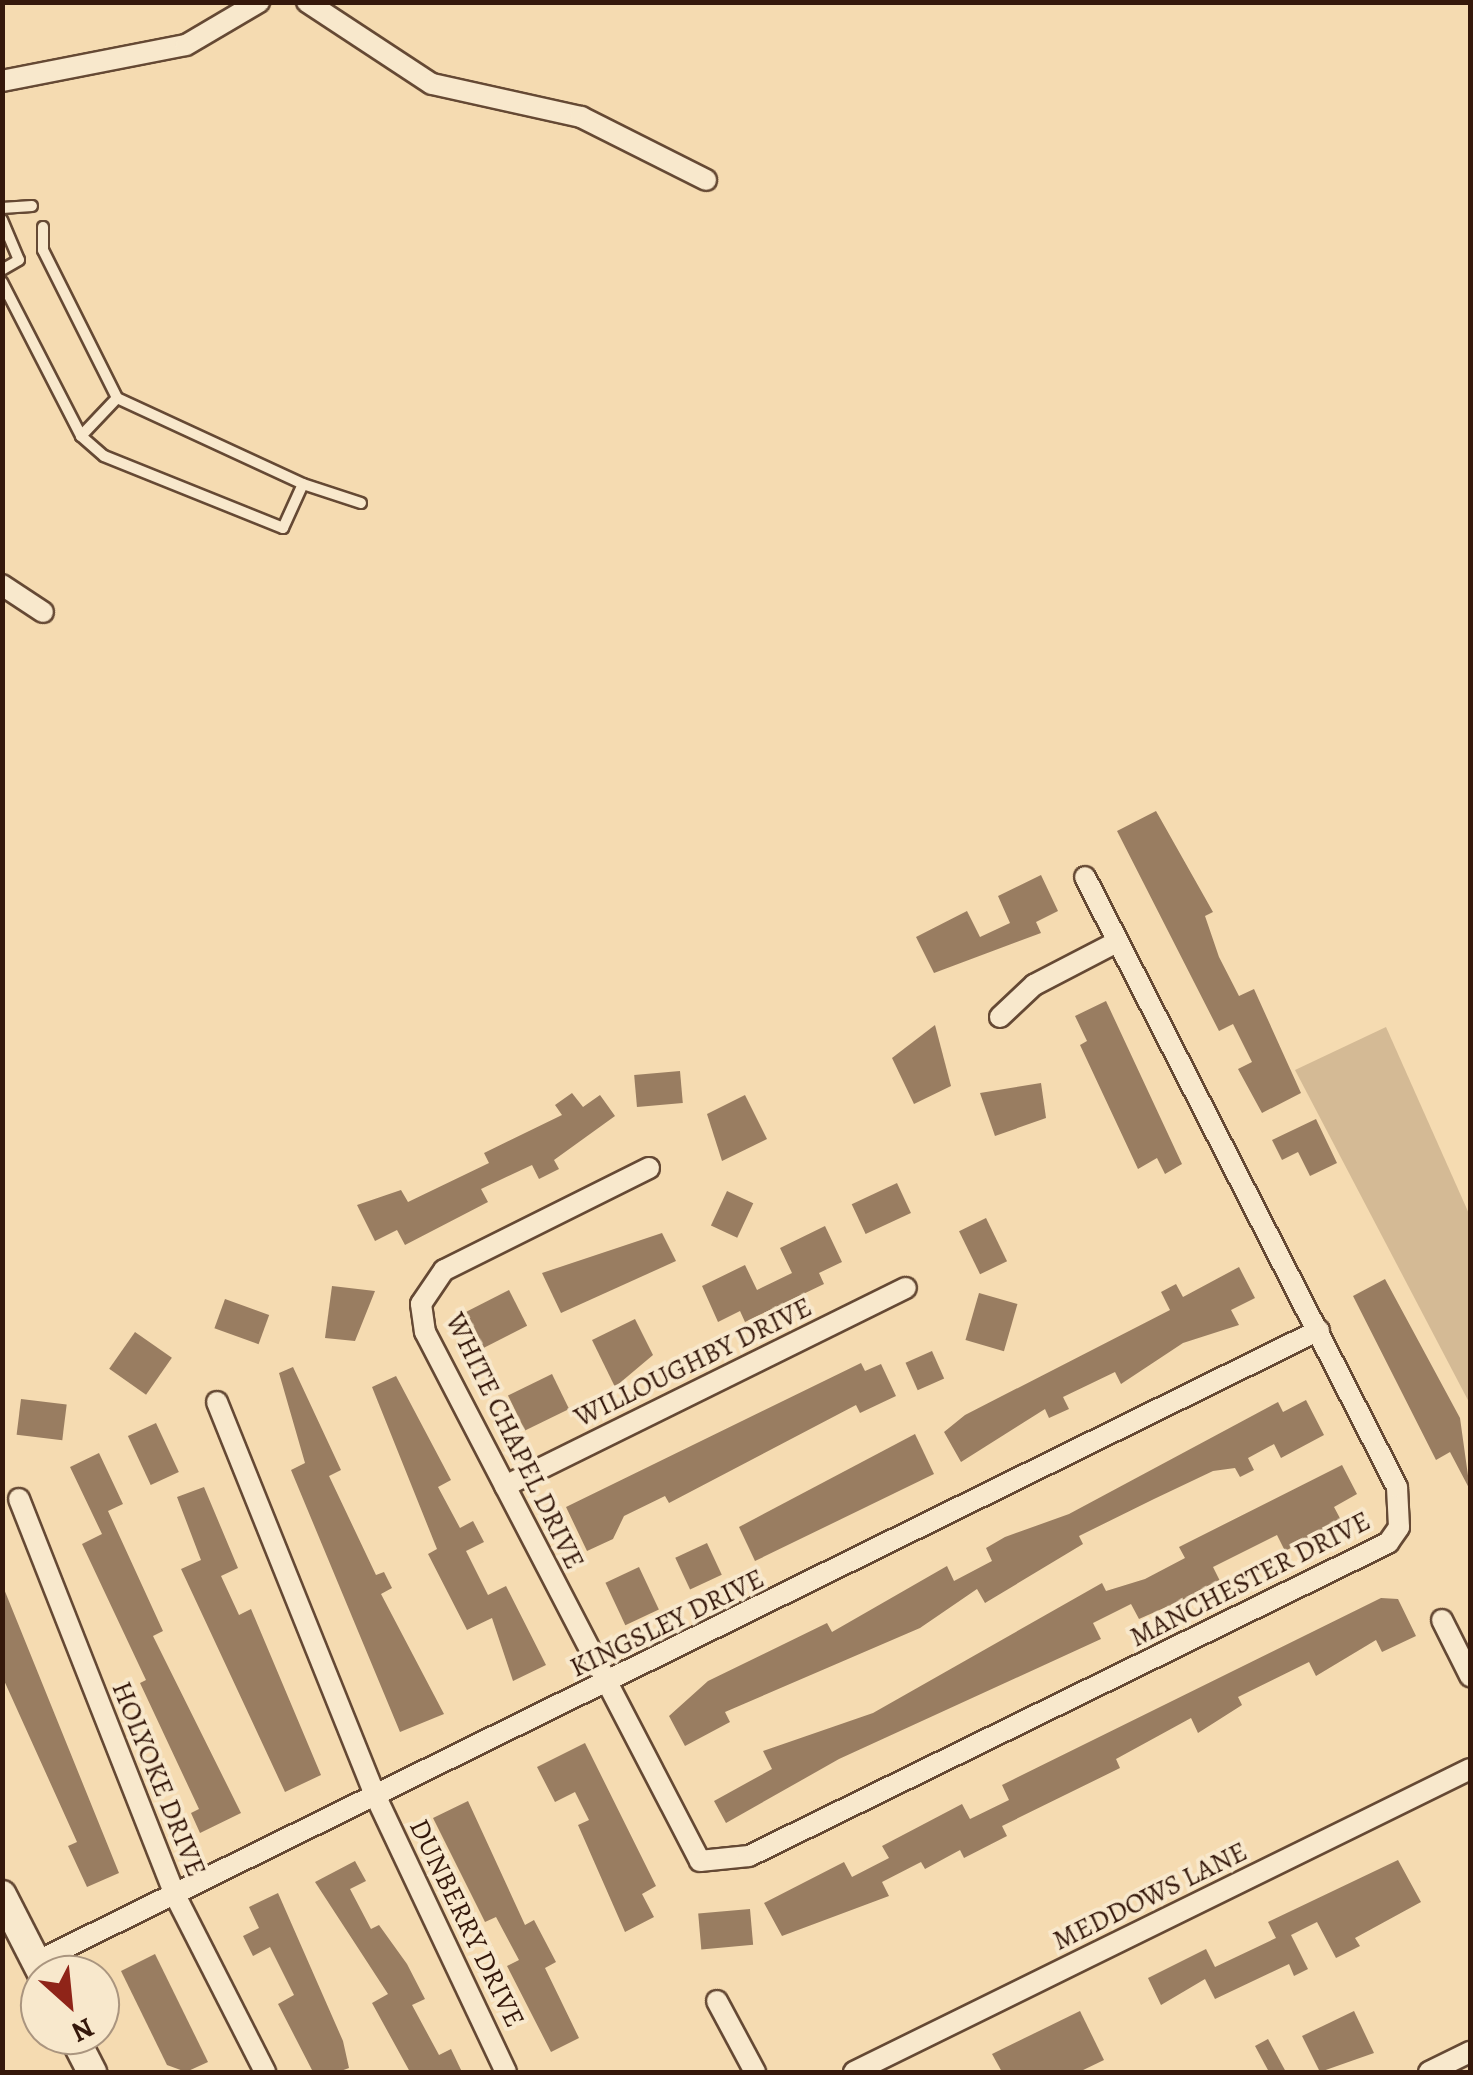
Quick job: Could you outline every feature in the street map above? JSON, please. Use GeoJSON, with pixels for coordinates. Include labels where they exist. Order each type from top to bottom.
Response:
{"type":"FeatureCollection","features":[{"type":"Feature","properties":{"kind":"street"},"geometry":{"type":"LineString","coordinates":[[2,80],[186,45],[259,2]]}},
{"type":"Feature","properties":{"kind":"street"},"geometry":{"type":"LineString","coordinates":[[306,2],[432,84],[581,117],[706,180]]}},
{"type":"Feature","properties":{"kind":"street"},"geometry":{"type":"LineString","coordinates":[[2,585],[42,612]]}},
{"type":"Feature","properties":{"kind":"street","name":"MANCHESTER DRIVE"},"geometry":{"type":"LineString","coordinates":[[604,1684],[682,1840],[700,1861],[725,1865],[1380,1547],[1399,1527],[1401,1501],[1320,1330],[1085,877]]}},
{"type":"Feature","properties":{"kind":"street"},"geometry":{"type":"LineString","coordinates":[[1000,1017],[1034,986],[1117,942]]}},
{"type":"Feature","properties":{"kind":"street","name":"WHITE CHAPEL DRIVE"},"geometry":{"type":"LineString","coordinates":[[604,1684],[426,1332],[424,1288],[649,1168]]}},
{"type":"Feature","properties":{"kind":"street","name":"WILLOUGHBY DRIVE"},"geometry":{"type":"LineString","coordinates":[[505,1486],[906,1288]]}},
{"type":"Feature","properties":{"kind":"street","name":"KINGSLEY DRIVE"},"geometry":{"type":"LineString","coordinates":[[64,1955],[175,1895],[1320,1330]]}},
{"type":"Feature","properties":{"kind":"street"},"geometry":{"type":"LineString","coordinates":[[217,1402],[376,1798]]}},
{"type":"Feature","properties":{"kind":"street","name":"HOLYOKE DRIVE"},"geometry":{"type":"LineString","coordinates":[[18,1498],[175,1895],[265,2072]]}},
{"type":"Feature","properties":{"kind":"street"},"geometry":{"type":"LineString","coordinates":[[1442,1620],[1470,1676]]}},
{"type":"Feature","properties":{"kind":"street","name":"MEDDOWS LANE"},"geometry":{"type":"LineString","coordinates":[[854,2072],[1470,1769]]}},
{"type":"Feature","properties":{"kind":"street","name":"DUNBERRY DRIVE"},"geometry":{"type":"LineString","coordinates":[[376,1798],[506,2072]]}},
{"type":"Feature","properties":{"kind":"street"},"geometry":{"type":"LineString","coordinates":[[2,1895],[33,1955]]}},
{"type":"Feature","properties":{"kind":"street"},"geometry":{"type":"LineString","coordinates":[[716,2001],[755,2072]]}},
{"type":"Feature","properties":{"kind":"street"},"geometry":{"type":"LineString","coordinates":[[1429,2072],[1470,2052]]}},
{"type":"Feature","properties":{"kind":"lane"},"geometry":{"type":"LineString","coordinates":[[2,208],[32,206]]}},
{"type":"Feature","properties":{"kind":"lane"},"geometry":{"type":"LineString","coordinates":[[2,220],[20,260]]}},
{"type":"Feature","properties":{"kind":"lane"},"geometry":{"type":"LineString","coordinates":[[44,227],[43,250],[118,398],[303,484],[361,503]]}},
{"type":"Feature","properties":{"kind":"lane"},"geometry":{"type":"LineString","coordinates":[[2,270],[43,250]]}},
{"type":"Feature","properties":{"kind":"lane"},"geometry":{"type":"LineString","coordinates":[[2,282],[81,436],[104,456],[283,528],[303,484]]}},
{"type":"Feature","properties":{"kind":"lane"},"geometry":{"type":"LineString","coordinates":[[81,436],[118,398]]}},
{"type":"Feature","properties":{"kind":"shaded area"},"geometry":{"type":"Polygon","coordinates":[[[1386,1027],[1470,1216],[1470,1404],[1295,1070],[1386,1027]]]}},
{"type":"Feature","properties":{"kind":"building"},"geometry":{"type":"Polygon","coordinates":[[[1156,811],[1213,912],[1205,916],[1219,957],[1239,996],[1254,989],[1301,1093],[1262,1113],[1238,1069],[1252,1062],[1233,1024],[1219,1031],[1117,831],[1156,811]]]}},
{"type":"Feature","properties":{"kind":"building"},"geometry":{"type":"Polygon","coordinates":[[[1041,875],[1058,911],[1036,922],[1041,933],[934,973],[916,937],[967,911],[980,937],[1010,923],[998,896],[1041,875]]]}},
{"type":"Feature","properties":{"kind":"building"},"geometry":{"type":"Polygon","coordinates":[[[1106,1001],[1182,1164],[1165,1174],[1157,1158],[1138,1169],[1080,1045],[1087,1041],[1075,1016],[1106,1001]]]}},
{"type":"Feature","properties":{"kind":"building"},"geometry":{"type":"Polygon","coordinates":[[[935,1025],[951,1086],[914,1104],[892,1058],[935,1025]]]}},
{"type":"Feature","properties":{"kind":"building"},"geometry":{"type":"Polygon","coordinates":[[[680,1071],[683,1103],[637,1107],[634,1075],[680,1071]]]}},
{"type":"Feature","properties":{"kind":"building"},"geometry":{"type":"Polygon","coordinates":[[[1041,1083],[1046,1118],[995,1136],[980,1093],[1041,1083]]]}},
{"type":"Feature","properties":{"kind":"building"},"geometry":{"type":"Polygon","coordinates":[[[572,1093],[583,1107],[600,1095],[615,1116],[554,1160],[559,1169],[539,1179],[532,1165],[481,1189],[488,1202],[405,1245],[397,1230],[375,1241],[357,1205],[401,1190],[408,1202],[489,1163],[484,1153],[562,1115],[555,1105],[572,1093]]]}},
{"type":"Feature","properties":{"kind":"building"},"geometry":{"type":"Polygon","coordinates":[[[745,1095],[767,1139],[722,1161],[707,1114],[745,1095]]]}},
{"type":"Feature","properties":{"kind":"building"},"geometry":{"type":"Polygon","coordinates":[[[1316,1119],[1337,1163],[1310,1176],[1298,1152],[1282,1160],[1272,1140],[1316,1119]]]}},
{"type":"Feature","properties":{"kind":"building"},"geometry":{"type":"Polygon","coordinates":[[[897,1183],[911,1213],[866,1234],[852,1204],[897,1183]]]}},
{"type":"Feature","properties":{"kind":"building"},"geometry":{"type":"Polygon","coordinates":[[[727,1191],[753,1203],[737,1238],[711,1225],[727,1191]]]}},
{"type":"Feature","properties":{"kind":"building"},"geometry":{"type":"Polygon","coordinates":[[[986,1218],[1007,1261],[980,1274],[959,1231],[986,1218]]]}},
{"type":"Feature","properties":{"kind":"building"},"geometry":{"type":"Polygon","coordinates":[[[825,1226],[842,1262],[819,1273],[824,1284],[745,1322],[740,1311],[718,1322],[702,1286],[745,1265],[757,1290],[792,1273],[780,1248],[825,1226]]]}},
{"type":"Feature","properties":{"kind":"building"},"geometry":{"type":"Polygon","coordinates":[[[662,1233],[676,1261],[561,1313],[542,1273],[662,1233]]]}},
{"type":"Feature","properties":{"kind":"building"},"geometry":{"type":"Polygon","coordinates":[[[1239,1267],[1255,1298],[1231,1310],[1239,1325],[1183,1343],[1121,1384],[1115,1372],[1063,1397],[1069,1409],[1049,1418],[1045,1409],[961,1462],[944,1432],[965,1415],[1170,1310],[1161,1292],[1176,1284],[1183,1297],[1239,1267]]]}},
{"type":"Feature","properties":{"kind":"building"},"geometry":{"type":"Polygon","coordinates":[[[1385,1279],[1460,1418],[1470,1490],[1450,1452],[1436,1460],[1353,1296],[1385,1279]]]}},
{"type":"Feature","properties":{"kind":"building"},"geometry":{"type":"Polygon","coordinates":[[[332,1286],[375,1291],[355,1341],[325,1338],[332,1286]]]}},
{"type":"Feature","properties":{"kind":"building"},"geometry":{"type":"Polygon","coordinates":[[[509,1290],[527,1326],[484,1348],[465,1312],[509,1290]]]}},
{"type":"Feature","properties":{"kind":"building"},"geometry":{"type":"Polygon","coordinates":[[[979,1293],[1017,1304],[1004,1351],[965,1340],[979,1293]]]}},
{"type":"Feature","properties":{"kind":"building"},"geometry":{"type":"Polygon","coordinates":[[[225,1299],[269,1315],[259,1344],[214,1328],[225,1299]]]}},
{"type":"Feature","properties":{"kind":"building"},"geometry":{"type":"Polygon","coordinates":[[[635,1319],[653,1355],[615,1387],[592,1340],[635,1319]]]}},
{"type":"Feature","properties":{"kind":"building"},"geometry":{"type":"Polygon","coordinates":[[[135,1332],[172,1358],[146,1395],[109,1369],[135,1332]]]}},
{"type":"Feature","properties":{"kind":"building"},"geometry":{"type":"Polygon","coordinates":[[[932,1351],[944,1378],[918,1390],[906,1363],[932,1351]]]}},
{"type":"Feature","properties":{"kind":"building"},"geometry":{"type":"Polygon","coordinates":[[[861,1363],[865,1371],[881,1364],[896,1396],[860,1413],[856,1405],[669,1503],[665,1496],[624,1516],[613,1539],[587,1551],[566,1507],[861,1363]]]}},
{"type":"Feature","properties":{"kind":"building"},"geometry":{"type":"Polygon","coordinates":[[[293,1367],[341,1470],[329,1476],[376,1575],[384,1572],[392,1588],[381,1594],[444,1714],[400,1732],[291,1470],[305,1463],[279,1373],[293,1367]]]}},
{"type":"Feature","properties":{"kind":"building"},"geometry":{"type":"Polygon","coordinates":[[[552,1374],[569,1409],[525,1431],[508,1395],[552,1374]]]}},
{"type":"Feature","properties":{"kind":"building"},"geometry":{"type":"Polygon","coordinates":[[[396,1376],[451,1480],[438,1487],[460,1528],[473,1521],[484,1542],[466,1551],[488,1595],[506,1586],[546,1665],[513,1681],[492,1618],[467,1630],[428,1554],[437,1549],[372,1387],[396,1376]]]}},
{"type":"Feature","properties":{"kind":"building"},"geometry":{"type":"Polygon","coordinates":[[[21,1399],[67,1405],[62,1440],[17,1435],[21,1399]]]}},
{"type":"Feature","properties":{"kind":"building"},"geometry":{"type":"Polygon","coordinates":[[[1306,1400],[1324,1435],[1281,1458],[1274,1444],[1248,1458],[1254,1470],[1240,1477],[1235,1468],[1213,1471],[1154,1499],[1079,1536],[1083,1544],[985,1603],[977,1589],[920,1628],[725,1712],[730,1722],[685,1746],[669,1716],[708,1681],[827,1623],[832,1632],[947,1566],[954,1581],[992,1561],[986,1548],[1005,1537],[1069,1514],[1278,1402],[1283,1412],[1306,1400]]]}},
{"type":"Feature","properties":{"kind":"building"},"geometry":{"type":"Polygon","coordinates":[[[156,1423],[179,1472],[151,1485],[128,1436],[156,1423]]]}},
{"type":"Feature","properties":{"kind":"building"},"geometry":{"type":"Polygon","coordinates":[[[915,1434],[934,1474],[755,1561],[739,1527],[915,1434]]]}},
{"type":"Feature","properties":{"kind":"building"},"geometry":{"type":"Polygon","coordinates":[[[99,1453],[123,1504],[108,1511],[163,1631],[153,1636],[241,1813],[200,1833],[191,1813],[199,1809],[140,1683],[146,1680],[82,1544],[102,1534],[70,1467],[99,1453]]]}},
{"type":"Feature","properties":{"kind":"building"},"geometry":{"type":"Polygon","coordinates":[[[1342,1465],[1357,1494],[1334,1507],[1342,1522],[1285,1551],[1277,1535],[1213,1567],[1221,1583],[1139,1619],[1131,1604],[1093,1623],[1101,1639],[839,1759],[726,1823],[714,1801],[772,1769],[763,1751],[873,1713],[1102,1583],[1106,1591],[1145,1579],[1185,1558],[1179,1547],[1342,1465]]]}},
{"type":"Feature","properties":{"kind":"building"},"geometry":{"type":"Polygon","coordinates":[[[204,1487],[238,1568],[221,1576],[239,1615],[251,1609],[321,1775],[285,1792],[181,1569],[201,1560],[177,1497],[204,1487]]]}},
{"type":"Feature","properties":{"kind":"building"},"geometry":{"type":"Polygon","coordinates":[[[707,1543],[722,1575],[690,1590],[675,1558],[707,1543]]]}},
{"type":"Feature","properties":{"kind":"building"},"geometry":{"type":"Polygon","coordinates":[[[639,1567],[659,1610],[625,1625],[605,1583],[639,1567]]]}},
{"type":"Feature","properties":{"kind":"building"},"geometry":{"type":"Polygon","coordinates":[[[2,1584],[119,1873],[87,1887],[68,1846],[77,1842],[2,1676],[2,1584]]]}},
{"type":"Feature","properties":{"kind":"building"},"geometry":{"type":"Polygon","coordinates":[[[1381,1598],[1398,1599],[1416,1636],[1382,1652],[1376,1640],[1316,1676],[1309,1662],[1238,1697],[1242,1705],[1198,1733],[1191,1718],[1116,1759],[1120,1768],[1002,1826],[1007,1836],[964,1858],[960,1850],[925,1869],[921,1862],[882,1882],[889,1896],[782,1936],[764,1903],[844,1862],[852,1877],[889,1858],[882,1846],[962,1804],[970,1819],[1009,1800],[1002,1785],[1381,1598]]]}},
{"type":"Feature","properties":{"kind":"building"},"geometry":{"type":"Polygon","coordinates":[[[585,1743],[656,1886],[642,1894],[654,1917],[625,1932],[578,1825],[589,1820],[575,1792],[555,1802],[537,1767],[585,1743]]]}},
{"type":"Feature","properties":{"kind":"building"},"geometry":{"type":"Polygon","coordinates":[[[468,1801],[525,1925],[534,1920],[556,1962],[545,1968],[579,2038],[551,2052],[507,1966],[519,1960],[496,1917],[485,1922],[433,1818],[468,1801]]]}},
{"type":"Feature","properties":{"kind":"building"},"geometry":{"type":"Polygon","coordinates":[[[1398,1860],[1421,1902],[1355,1938],[1360,1946],[1336,1958],[1317,1922],[1291,1935],[1308,1969],[1294,1976],[1289,1964],[1215,1999],[1205,1979],[1161,2005],[1148,1978],[1206,1949],[1215,1967],[1276,1938],[1268,1922],[1398,1860]]]}},
{"type":"Feature","properties":{"kind":"building"},"geometry":{"type":"Polygon","coordinates":[[[355,1861],[366,1881],[350,1889],[371,1929],[379,1925],[407,1964],[425,1999],[412,2005],[439,2055],[451,2049],[462,2072],[410,2072],[372,2003],[388,1994],[315,1882],[355,1861]]]}},
{"type":"Feature","properties":{"kind":"building"},"geometry":{"type":"Polygon","coordinates":[[[278,1893],[343,2041],[349,2068],[313,2072],[278,2004],[294,1995],[270,1947],[253,1956],[243,1936],[259,1928],[249,1907],[278,1893]]]}},
{"type":"Feature","properties":{"kind":"building"},"geometry":{"type":"Polygon","coordinates":[[[750,1909],[753,1945],[701,1949],[698,1914],[750,1909]]]}},
{"type":"Feature","properties":{"kind":"building"},"geometry":{"type":"Polygon","coordinates":[[[155,1954],[208,2062],[186,2072],[167,2065],[121,1971],[155,1954]]]}},
{"type":"Feature","properties":{"kind":"building"},"geometry":{"type":"Polygon","coordinates":[[[1080,2011],[1104,2060],[1079,2072],[1002,2072],[992,2054],[1080,2011]]]}},
{"type":"Feature","properties":{"kind":"building"},"geometry":{"type":"Polygon","coordinates":[[[1354,2011],[1374,2053],[1320,2072],[1302,2036],[1354,2011]]]}},
{"type":"Feature","properties":{"kind":"building"},"geometry":{"type":"Polygon","coordinates":[[[1268,2039],[1286,2072],[1269,2072],[1255,2046],[1268,2039]]]}}]}
